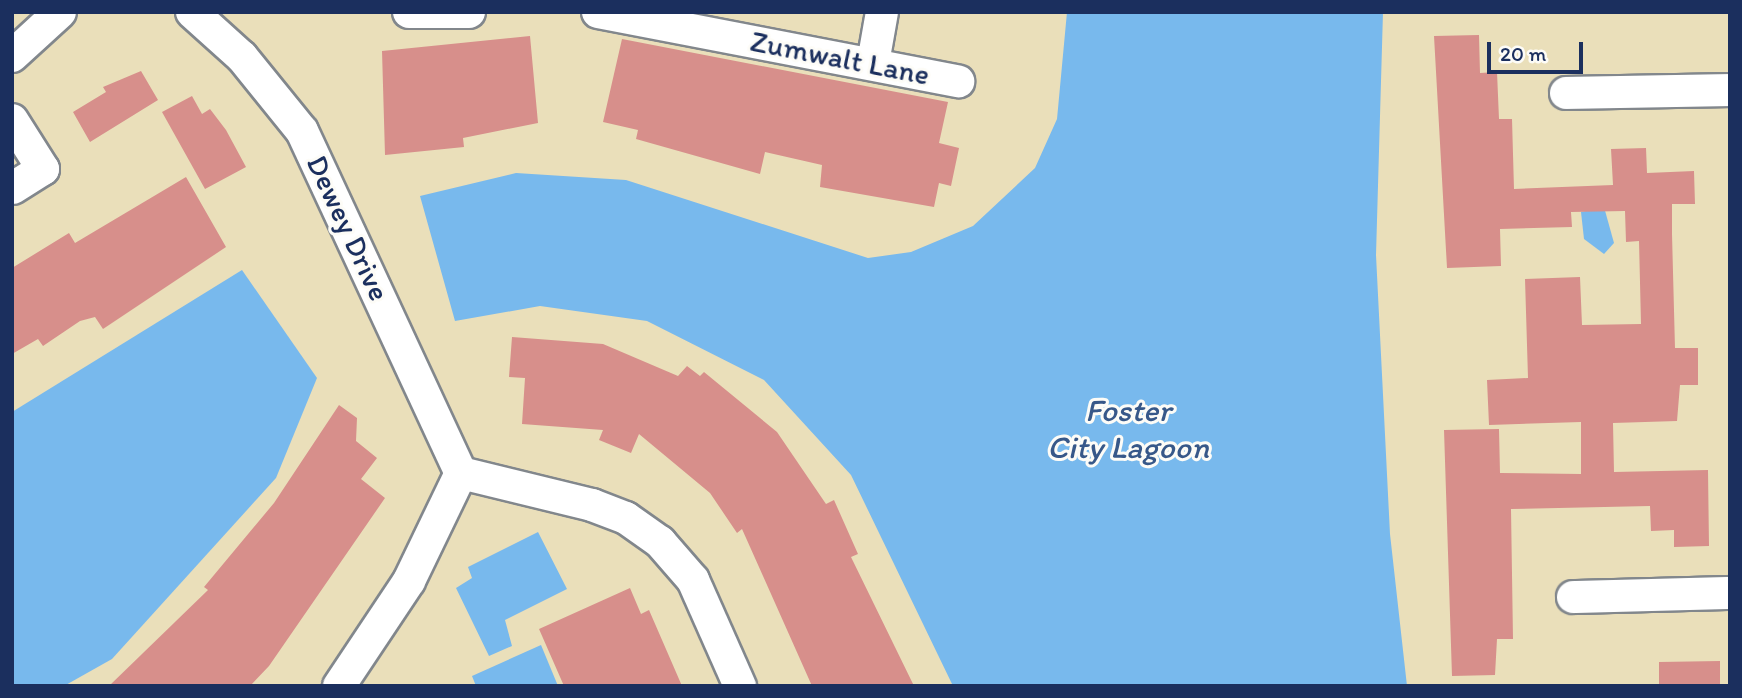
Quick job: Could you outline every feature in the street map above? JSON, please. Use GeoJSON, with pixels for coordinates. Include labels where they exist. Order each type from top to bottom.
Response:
{"type":"FeatureCollection","features":[{"type":"Feature","properties":{"kind":"street"},"geometry":{"type":"LineString","coordinates":[[12,56],[60,12]]}},
{"type":"Feature","properties":{"kind":"street","name":"Dewey Drive"},"geometry":{"type":"LineString","coordinates":[[192,12],[242,57],[302,131],[461,473]]}},
{"type":"Feature","properties":{"kind":"street"},"geometry":{"type":"LineString","coordinates":[[409,12],[469,12]]}},
{"type":"Feature","properties":{"kind":"street","name":"Zumwalt Lane"},"geometry":{"type":"LineString","coordinates":[[598,12],[873,63],[958,82]]}},
{"type":"Feature","properties":{"kind":"street"},"geometry":{"type":"LineString","coordinates":[[873,63],[882,12]]}},
{"type":"Feature","properties":{"kind":"street"},"geometry":{"type":"LineString","coordinates":[[1566,93],[1730,89]]}},
{"type":"Feature","properties":{"kind":"street"},"geometry":{"type":"LineString","coordinates":[[12,120],[43,169],[12,188]]}},
{"type":"Feature","properties":{"kind":"street"},"geometry":{"type":"LineString","coordinates":[[339,686],[409,581],[461,473],[592,506],[626,518],[660,542],[693,580],[740,686]]}},
{"type":"Feature","properties":{"kind":"street"},"geometry":{"type":"LineString","coordinates":[[1573,597],[1730,593]]}},
{"type":"Feature","properties":{"kind":"water","name":"Foster City Lagoon"},"geometry":{"type":"Polygon","coordinates":[[[1067,12],[1383,12],[1376,255],[1390,534],[1407,686],[953,686],[851,475],[764,380],[647,321],[540,306],[455,321],[420,196],[516,173],[626,180],[868,258],[911,252],[973,226],[1035,168],[1057,119],[1067,12]]]}},
{"type":"Feature","properties":{"kind":"water"},"geometry":{"type":"Polygon","coordinates":[[[1604,207],[1614,243],[1604,254],[1584,239],[1581,212],[1604,207]]]}},
{"type":"Feature","properties":{"kind":"water"},"geometry":{"type":"Polygon","coordinates":[[[242,270],[317,378],[276,478],[112,659],[64,686],[12,686],[12,412],[242,270]]]}},
{"type":"Feature","properties":{"kind":"water"},"geometry":{"type":"Polygon","coordinates":[[[538,532],[567,589],[505,620],[512,646],[489,656],[456,588],[472,578],[468,567],[538,532]]]}},
{"type":"Feature","properties":{"kind":"water"},"geometry":{"type":"Polygon","coordinates":[[[541,645],[558,686],[476,686],[472,676],[541,645]]]}},
{"type":"Feature","properties":{"kind":"building"},"geometry":{"type":"Polygon","coordinates":[[[1479,35],[1480,73],[1497,72],[1499,119],[1512,119],[1514,189],[1613,185],[1611,149],[1646,148],[1647,173],[1694,171],[1695,204],[1672,204],[1672,234],[1675,348],[1698,348],[1698,385],[1680,385],[1677,421],[1613,423],[1614,472],[1708,470],[1709,546],[1674,547],[1674,530],[1651,531],[1650,506],[1511,509],[1513,639],[1497,639],[1495,675],[1452,676],[1444,430],[1499,429],[1500,473],[1581,474],[1581,422],[1489,425],[1487,380],[1528,378],[1525,279],[1580,277],[1582,325],[1641,324],[1639,241],[1626,242],[1625,211],[1571,212],[1572,227],[1500,229],[1501,266],[1447,268],[1434,36],[1479,35]]]}},
{"type":"Feature","properties":{"kind":"building"},"geometry":{"type":"Polygon","coordinates":[[[530,36],[538,123],[463,138],[464,147],[385,155],[382,51],[530,36]]]}},
{"type":"Feature","properties":{"kind":"building"},"geometry":{"type":"Polygon","coordinates":[[[622,39],[948,102],[939,143],[959,148],[951,186],[939,183],[934,207],[820,187],[822,165],[765,152],[760,174],[636,139],[638,130],[603,122],[622,39]]]}},
{"type":"Feature","properties":{"kind":"building"},"geometry":{"type":"Polygon","coordinates":[[[141,71],[158,100],[90,142],[73,112],[106,92],[103,87],[141,71]]]}},
{"type":"Feature","properties":{"kind":"building"},"geometry":{"type":"Polygon","coordinates":[[[192,96],[202,114],[210,109],[226,130],[246,167],[205,189],[162,112],[192,96]]]}},
{"type":"Feature","properties":{"kind":"building"},"geometry":{"type":"Polygon","coordinates":[[[186,177],[226,247],[103,329],[95,317],[80,321],[43,346],[38,339],[12,354],[12,268],[69,233],[75,243],[186,177]]]}},
{"type":"Feature","properties":{"kind":"building"},"geometry":{"type":"Polygon","coordinates":[[[512,337],[603,344],[678,376],[687,366],[700,376],[704,372],[777,432],[826,504],[834,500],[858,554],[851,557],[914,686],[812,686],[742,529],[737,533],[710,493],[639,434],[631,453],[599,440],[603,430],[522,424],[525,378],[509,377],[512,337]]]}},
{"type":"Feature","properties":{"kind":"building"},"geometry":{"type":"Polygon","coordinates":[[[339,405],[357,418],[356,441],[377,458],[361,479],[385,498],[269,666],[250,686],[109,686],[208,590],[204,587],[274,503],[339,405]]]}},
{"type":"Feature","properties":{"kind":"building"},"geometry":{"type":"Polygon","coordinates":[[[630,588],[641,614],[649,610],[682,686],[564,686],[539,629],[630,588]]]}},
{"type":"Feature","properties":{"kind":"building"},"geometry":{"type":"Polygon","coordinates":[[[1720,661],[1720,686],[1659,686],[1659,662],[1720,661]]]}}]}
